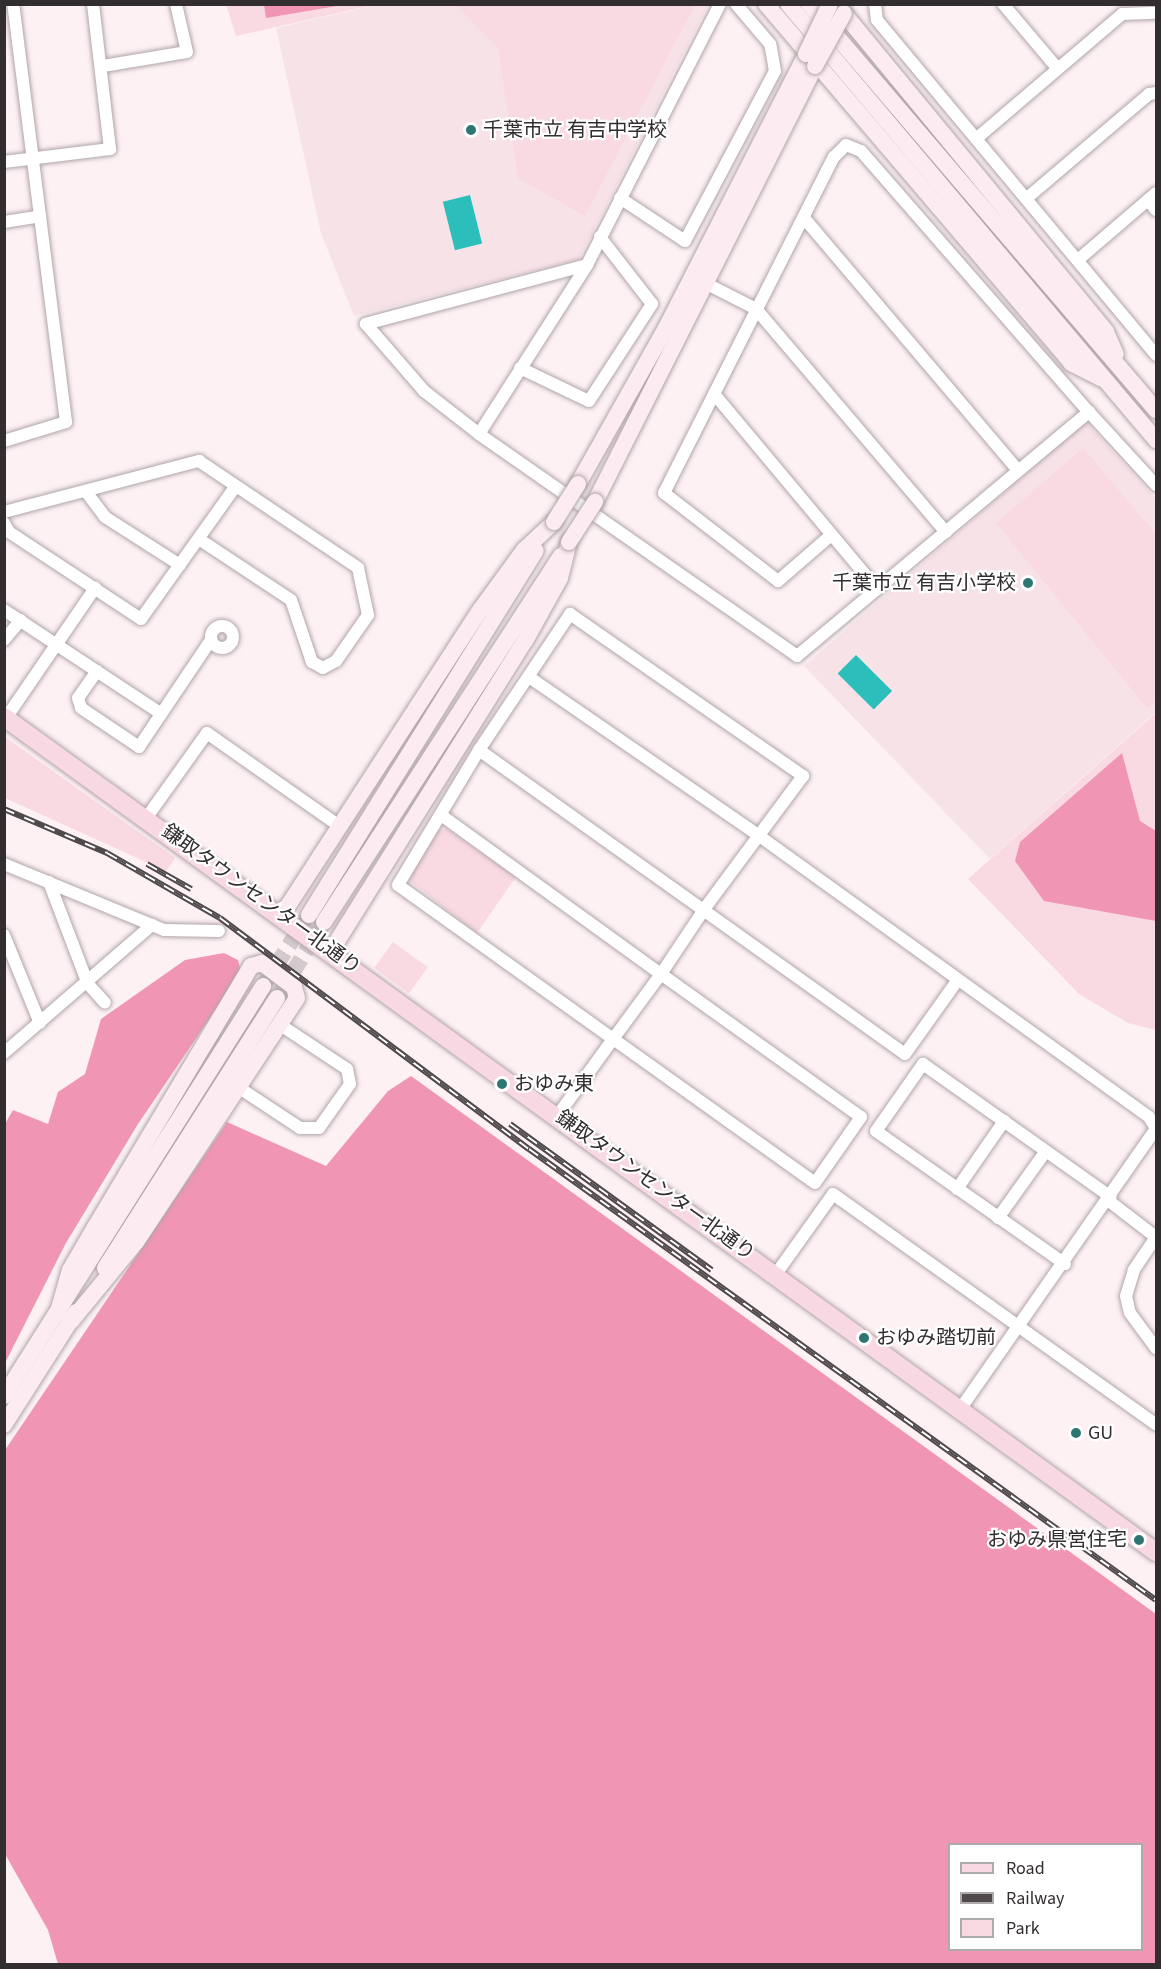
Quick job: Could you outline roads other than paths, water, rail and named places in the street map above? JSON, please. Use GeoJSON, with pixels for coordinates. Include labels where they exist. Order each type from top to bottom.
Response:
{"type":"FeatureCollection","features":[{"type":"Feature","properties":{"kind":"main road","name":"鎌取タウンセンター北通り"},"geometry":{"type":"LineString","coordinates":[[5,718],[147,817],[1156,1552]]}},
{"type":"Feature","properties":{"kind":"street"},"geometry":{"type":"LineString","coordinates":[[4,441],[66,422],[37,217],[14,4]]}},
{"type":"Feature","properties":{"kind":"street"},"geometry":{"type":"LineString","coordinates":[[4,162],[110,149],[103,66],[93,4]]}},
{"type":"Feature","properties":{"kind":"street"},"geometry":{"type":"LineString","coordinates":[[103,66],[187,52],[176,4]]}},
{"type":"Feature","properties":{"kind":"street"},"geometry":{"type":"LineString","coordinates":[[479,434],[587,265],[720,4]]}},
{"type":"Feature","properties":{"kind":"street"},"geometry":{"type":"LineString","coordinates":[[620,198],[685,240],[775,71],[770,44],[736,4]]}},
{"type":"Feature","properties":{"kind":"street"},"geometry":{"type":"LineString","coordinates":[[766,4],[811,60],[1071,363],[1104,379]]}},
{"type":"Feature","properties":{"kind":"street"},"geometry":{"type":"LineString","coordinates":[[788,4],[1156,440]]}},
{"type":"Feature","properties":{"kind":"street"},"geometry":{"type":"LineString","coordinates":[[809,4],[1156,411]]}},
{"type":"Feature","properties":{"kind":"street"},"geometry":{"type":"LineString","coordinates":[[875,4],[878,21],[1079,259],[1156,355]]}},
{"type":"Feature","properties":{"kind":"street"},"geometry":{"type":"LineString","coordinates":[[1003,4],[1057,68]]}},
{"type":"Feature","properties":{"kind":"street"},"geometry":{"type":"LineString","coordinates":[[811,60],[707,284],[595,502],[316,919],[578,484],[840,7],[1106,332],[1118,364]]}},
{"type":"Feature","properties":{"kind":"street"},"geometry":{"type":"LineString","coordinates":[[977,138],[1120,9],[1156,13]]}},
{"type":"Feature","properties":{"kind":"street"},"geometry":{"type":"LineString","coordinates":[[1027,198],[1149,94],[1156,93]]}},
{"type":"Feature","properties":{"kind":"street"},"geometry":{"type":"LineString","coordinates":[[830,536],[778,581],[664,493],[834,157],[846,146],[861,152],[1156,485]]}},
{"type":"Feature","properties":{"kind":"street"},"geometry":{"type":"LineString","coordinates":[[1079,259],[1152,196],[1156,210]]}},
{"type":"Feature","properties":{"kind":"street"},"geometry":{"type":"LineString","coordinates":[[4,222],[37,217]]}},
{"type":"Feature","properties":{"kind":"street"},"geometry":{"type":"LineString","coordinates":[[804,218],[1016,468]]}},
{"type":"Feature","properties":{"kind":"street"},"geometry":{"type":"LineString","coordinates":[[520,368],[590,401],[652,304],[600,237]]}},
{"type":"Feature","properties":{"kind":"street"},"geometry":{"type":"LineString","coordinates":[[587,265],[366,324],[424,391],[479,434],[797,656],[946,532],[1016,468],[1089,412]]}},
{"type":"Feature","properties":{"kind":"street"},"geometry":{"type":"LineString","coordinates":[[707,284],[756,309],[946,532]]}},
{"type":"Feature","properties":{"kind":"street"},"geometry":{"type":"LineString","coordinates":[[715,395],[830,536],[877,589]]}},
{"type":"Feature","properties":{"kind":"street"},"geometry":{"type":"LineString","coordinates":[[4,512],[87,493],[200,461],[358,568],[368,615],[336,660],[323,668],[312,662],[291,600],[199,539]]}},
{"type":"Feature","properties":{"kind":"street"},"geometry":{"type":"LineString","coordinates":[[4,523],[9,532],[141,619],[236,486]]}},
{"type":"Feature","properties":{"kind":"street"},"geometry":{"type":"LineString","coordinates":[[87,493],[105,517],[180,565]]}},
{"type":"Feature","properties":{"kind":"street"},"geometry":{"type":"LineString","coordinates":[[282,915],[481,609],[524,550],[554,522]]}},
{"type":"Feature","properties":{"kind":"street"},"geometry":{"type":"LineString","coordinates":[[331,951],[525,641],[560,578],[569,542]]}},
{"type":"Feature","properties":{"kind":"street"},"geometry":{"type":"LineString","coordinates":[[5,718],[94,588]]}},
{"type":"Feature","properties":{"kind":"street"},"geometry":{"type":"LineString","coordinates":[[4,609],[160,713]]}},
{"type":"Feature","properties":{"kind":"street"},"geometry":{"type":"LineString","coordinates":[[441,815],[661,974],[861,1117],[815,1183],[613,1039],[398,885],[479,750],[570,614],[802,776],[705,908],[661,974],[613,1039],[558,1115]]}},
{"type":"Feature","properties":{"kind":"street"},"geometry":{"type":"LineString","coordinates":[[4,640],[21,620]]}},
{"type":"Feature","properties":{"kind":"street"},"geometry":{"type":"LineString","coordinates":[[97,671],[78,698],[81,708],[139,747],[211,640]]}},
{"type":"Feature","properties":{"kind":"street"},"geometry":{"type":"LineString","coordinates":[[529,677],[758,835],[1156,1128],[1065,1264],[961,1408]]}},
{"type":"Feature","properties":{"kind":"street"},"geometry":{"type":"LineString","coordinates":[[147,817],[207,733],[332,821]]}},
{"type":"Feature","properties":{"kind":"street"},"geometry":{"type":"LineString","coordinates":[[479,750],[705,908],[905,1054],[957,981]]}},
{"type":"Feature","properties":{"kind":"street"},"geometry":{"type":"LineString","coordinates":[[4,864],[152,925],[219,931]]}},
{"type":"Feature","properties":{"kind":"street"},"geometry":{"type":"LineString","coordinates":[[49,882],[88,984],[105,1003]]}},
{"type":"Feature","properties":{"kind":"street"},"geometry":{"type":"LineString","coordinates":[[4,1053],[88,984],[152,925]]}},
{"type":"Feature","properties":{"kind":"street"},"geometry":{"type":"LineString","coordinates":[[4,935],[40,1023]]}},
{"type":"Feature","properties":{"kind":"street"},"geometry":{"type":"LineString","coordinates":[[256,963],[297,993],[136,1242],[64,1316],[70,1270],[256,963]]}},
{"type":"Feature","properties":{"kind":"street"},"geometry":{"type":"LineString","coordinates":[[4,1425],[64,1316],[263,986]]}},
{"type":"Feature","properties":{"kind":"street"},"geometry":{"type":"LineString","coordinates":[[4,1396],[64,1316],[277,998]]}},
{"type":"Feature","properties":{"kind":"street"},"geometry":{"type":"LineString","coordinates":[[238,1087],[300,1128],[319,1128],[350,1084],[346,1070],[279,1024]]}},
{"type":"Feature","properties":{"kind":"street"},"geometry":{"type":"LineString","coordinates":[[1065,1264],[876,1131],[923,1064],[1046,1151],[1156,1237],[1126,1296],[1130,1313],[1156,1348]]}},
{"type":"Feature","properties":{"kind":"street"},"geometry":{"type":"LineString","coordinates":[[957,1189],[1004,1122]]}},
{"type":"Feature","properties":{"kind":"street"},"geometry":{"type":"LineString","coordinates":[[998,1218],[1046,1151]]}},
{"type":"Feature","properties":{"kind":"street"},"geometry":{"type":"LineString","coordinates":[[776,1274],[833,1194],[1156,1424]]}},
{"type":"Feature","properties":{"kind":"street"},"geometry":{"type":"LineString","coordinates":[[1148,1249],[1156,1260]]}},
{"type":"Feature","properties":{"kind":"water"},"geometry":{"type":"Polygon","coordinates":[[[470,195],[482,244],[455,250],[443,202],[470,195]]]}},
{"type":"Feature","properties":{"kind":"water"},"geometry":{"type":"Polygon","coordinates":[[[856,655],[892,691],[874,709],[838,673],[856,655]]]}},
{"type":"Feature","properties":{"kind":"tunnel"},"geometry":{"type":"LineString","coordinates":[[263,986],[306,919]]}},
{"type":"Feature","properties":{"kind":"tunnel"},"geometry":{"type":"LineString","coordinates":[[280,993],[324,922]]}},
{"type":"Feature","properties":{"kind":"railway"},"geometry":{"type":"LineString","coordinates":[[4,809],[107,853],[220,918],[529,1149],[1156,1600]]}},
{"type":"Feature","properties":{"kind":"railway"},"geometry":{"type":"LineString","coordinates":[[147,864],[191,889]]}},
{"type":"Feature","properties":{"kind":"railway"},"geometry":{"type":"LineString","coordinates":[[510,1124],[712,1270]]}},
{"type":"Feature","properties":{"kind":"place","name":"千葉市立 有吉中学校"},"geometry":{"type":"Point","coordinates":[471,130]}},
{"type":"Feature","properties":{"kind":"place","name":"千葉市立 有吉小学校"},"geometry":{"type":"Point","coordinates":[1028,583]}},
{"type":"Feature","properties":{"kind":"place","name":"おゆみ東"},"geometry":{"type":"Point","coordinates":[502,1084]}},
{"type":"Feature","properties":{"kind":"place","name":"おゆみ踏切前"},"geometry":{"type":"Point","coordinates":[864,1338]}},
{"type":"Feature","properties":{"kind":"place","name":"GU"},"geometry":{"type":"Point","coordinates":[1076,1433]}},
{"type":"Feature","properties":{"kind":"place","name":"おゆみ県営住宅"},"geometry":{"type":"Point","coordinates":[1139,1540]}}]}
